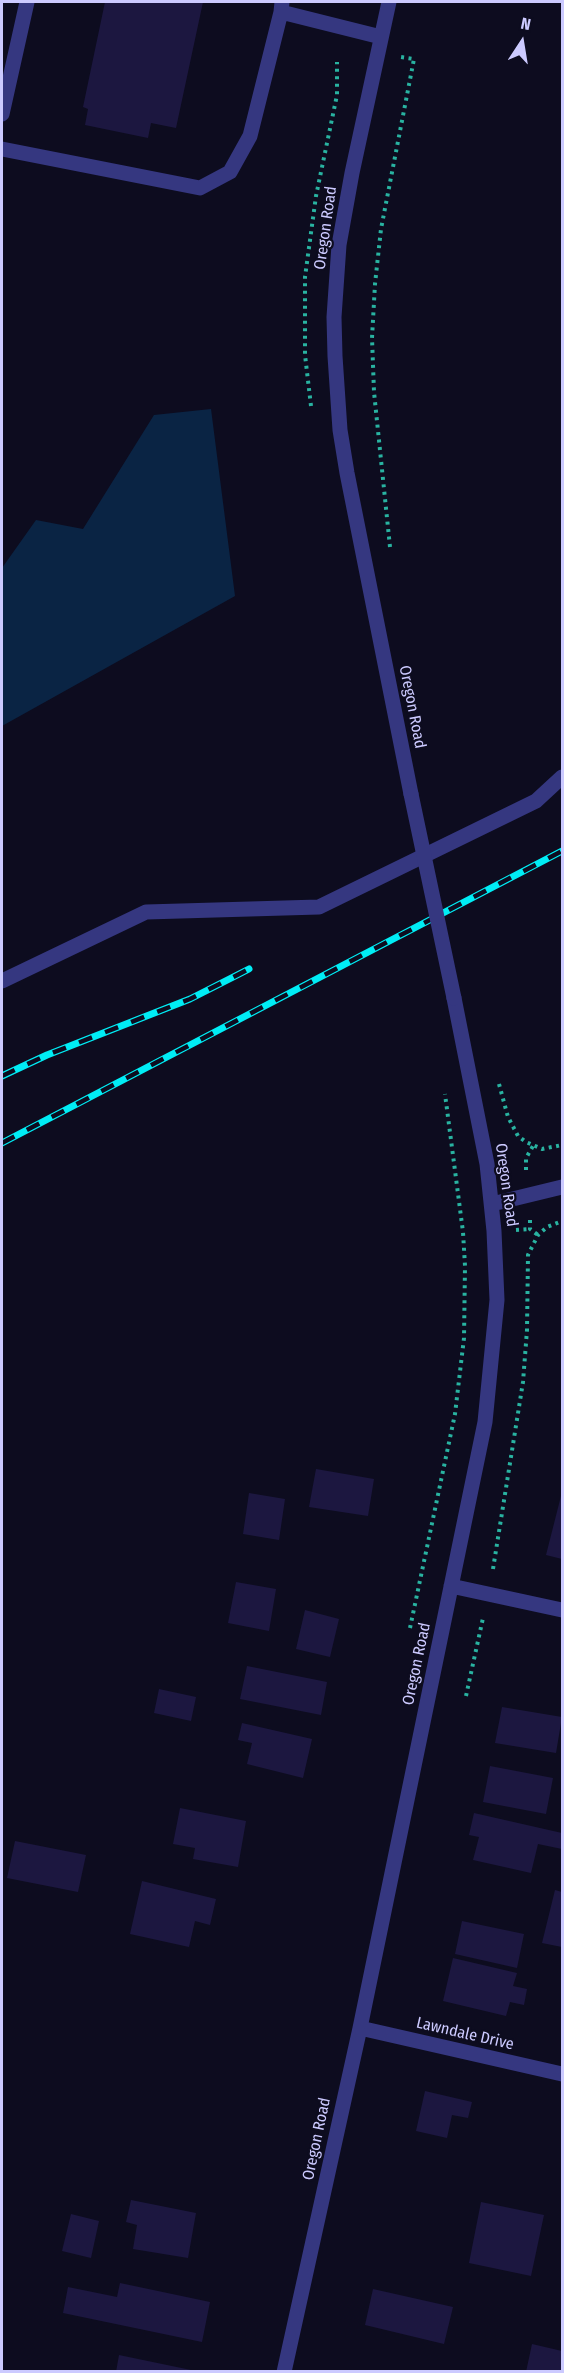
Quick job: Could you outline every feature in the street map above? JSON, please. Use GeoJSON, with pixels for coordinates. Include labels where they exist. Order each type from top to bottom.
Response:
{"type":"FeatureCollection","features":[{"type":"Feature","properties":{"kind":"street"},"geometry":{"type":"LineString","coordinates":[[2,114],[27,2]]}},
{"type":"Feature","properties":{"kind":"street","name":"Oregon Road"},"geometry":{"type":"LineString","coordinates":[[284,2372],[360,2028],[485,1422],[494,1348],[496,1263],[492,1204],[486,1164],[340,430],[334,317],[339,245],[389,2]]}},
{"type":"Feature","properties":{"kind":"street"},"geometry":{"type":"LineString","coordinates":[[2,149],[200,188],[230,172],[250,136],[281,7],[380,45]]}},
{"type":"Feature","properties":{"kind":"street"},"geometry":{"type":"LineString","coordinates":[[2,981],[146,912],[319,907],[536,801],[562,777]]}},
{"type":"Feature","properties":{"kind":"street"},"geometry":{"type":"LineString","coordinates":[[492,1204],[562,1187]]}},
{"type":"Feature","properties":{"kind":"street"},"geometry":{"type":"LineString","coordinates":[[451,1586],[562,1610]]}},
{"type":"Feature","properties":{"kind":"street","name":"Lawndale Drive"},"geometry":{"type":"LineString","coordinates":[[360,2028],[562,2074]]}},
{"type":"Feature","properties":{"kind":"path"},"geometry":{"type":"LineString","coordinates":[[380,45],[414,59],[381,229],[373,310],[374,392],[390,550]]}},
{"type":"Feature","properties":{"kind":"path"},"geometry":{"type":"LineString","coordinates":[[496,1076],[508,1117],[518,1136],[542,1149],[562,1145]]}},
{"type":"Feature","properties":{"kind":"path"},"geometry":{"type":"LineString","coordinates":[[410,1628],[455,1414],[464,1338],[464,1244],[445,1092]]}},
{"type":"Feature","properties":{"kind":"path"},"geometry":{"type":"LineString","coordinates":[[466,1696],[488,1594],[523,1382],[527,1330],[528,1255],[538,1235],[547,1227],[562,1221]]}},
{"type":"Feature","properties":{"kind":"water"},"geometry":{"type":"Polygon","coordinates":[[[211,409],[235,596],[2,726],[2,568],[36,520],[83,529],[154,415],[211,409]]]}},
{"type":"Feature","properties":{"kind":"building"},"geometry":{"type":"Polygon","coordinates":[[[105,2],[203,2],[176,128],[151,123],[148,138],[85,125],[88,109],[83,107],[105,2]]]}},
{"type":"Feature","properties":{"kind":"building"},"geometry":{"type":"Polygon","coordinates":[[[316,1469],[374,1479],[368,1516],[309,1507],[316,1469]]]}},
{"type":"Feature","properties":{"kind":"building"},"geometry":{"type":"Polygon","coordinates":[[[562,1492],[562,1559],[546,1555],[562,1492]]]}},
{"type":"Feature","properties":{"kind":"building"},"geometry":{"type":"Polygon","coordinates":[[[249,1493],[285,1499],[279,1540],[243,1534],[249,1493]]]}},
{"type":"Feature","properties":{"kind":"building"},"geometry":{"type":"Polygon","coordinates":[[[236,1582],[276,1589],[269,1631],[228,1623],[236,1582]]]}},
{"type":"Feature","properties":{"kind":"building"},"geometry":{"type":"Polygon","coordinates":[[[305,1610],[339,1619],[330,1657],[296,1649],[305,1610]]]}},
{"type":"Feature","properties":{"kind":"building"},"geometry":{"type":"Polygon","coordinates":[[[247,1666],[327,1682],[321,1715],[240,1699],[247,1666]]]}},
{"type":"Feature","properties":{"kind":"building"},"geometry":{"type":"Polygon","coordinates":[[[159,1689],[196,1697],[191,1721],[154,1713],[159,1689]]]}},
{"type":"Feature","properties":{"kind":"building"},"geometry":{"type":"Polygon","coordinates":[[[502,1707],[562,1717],[556,1753],[495,1743],[502,1707]]]}},
{"type":"Feature","properties":{"kind":"building"},"geometry":{"type":"Polygon","coordinates":[[[242,1723],[312,1739],[303,1778],[247,1764],[252,1743],[238,1740],[242,1723]]]}},
{"type":"Feature","properties":{"kind":"building"},"geometry":{"type":"Polygon","coordinates":[[[490,1766],[553,1778],[546,1814],[483,1802],[490,1766]]]}},
{"type":"Feature","properties":{"kind":"building"},"geometry":{"type":"Polygon","coordinates":[[[180,1808],[246,1821],[238,1867],[193,1859],[195,1848],[173,1844],[180,1808]]]}},
{"type":"Feature","properties":{"kind":"building"},"geometry":{"type":"Polygon","coordinates":[[[474,1813],[562,1833],[562,1849],[538,1844],[531,1873],[473,1860],[479,1837],[469,1835],[474,1813]]]}},
{"type":"Feature","properties":{"kind":"building"},"geometry":{"type":"Polygon","coordinates":[[[15,1841],[86,1855],[78,1892],[7,1878],[15,1841]]]}},
{"type":"Feature","properties":{"kind":"building"},"geometry":{"type":"Polygon","coordinates":[[[142,1881],[216,1899],[210,1925],[195,1921],[189,1947],[130,1934],[142,1881]]]}},
{"type":"Feature","properties":{"kind":"building"},"geometry":{"type":"Polygon","coordinates":[[[555,1890],[562,1892],[562,1947],[542,1943],[555,1890]]]}},
{"type":"Feature","properties":{"kind":"building"},"geometry":{"type":"Polygon","coordinates":[[[462,1921],[524,1934],[517,1968],[455,1954],[462,1921]]]}},
{"type":"Feature","properties":{"kind":"building"},"geometry":{"type":"Polygon","coordinates":[[[453,1958],[517,1973],[513,1986],[527,1989],[524,2005],[510,2002],[506,2016],[443,2001],[453,1958]]]}},
{"type":"Feature","properties":{"kind":"building"},"geometry":{"type":"Polygon","coordinates":[[[425,2091],[472,2102],[468,2118],[452,2115],[447,2138],[416,2131],[425,2091]]]}},
{"type":"Feature","properties":{"kind":"building"},"geometry":{"type":"Polygon","coordinates":[[[131,2200],[196,2213],[188,2258],[133,2249],[137,2225],[126,2222],[131,2200]]]}},
{"type":"Feature","properties":{"kind":"building"},"geometry":{"type":"Polygon","coordinates":[[[481,2202],[544,2215],[531,2276],[469,2263],[481,2202]]]}},
{"type":"Feature","properties":{"kind":"building"},"geometry":{"type":"Polygon","coordinates":[[[71,2214],[99,2221],[91,2258],[62,2251],[71,2214]]]}},
{"type":"Feature","properties":{"kind":"building"},"geometry":{"type":"Polygon","coordinates":[[[120,2283],[210,2302],[202,2342],[63,2313],[68,2287],[117,2297],[120,2283]]]}},
{"type":"Feature","properties":{"kind":"building"},"geometry":{"type":"Polygon","coordinates":[[[373,2289],[453,2307],[444,2344],[365,2325],[373,2289]]]}},
{"type":"Feature","properties":{"kind":"building"},"geometry":{"type":"Polygon","coordinates":[[[532,2344],[562,2351],[562,2372],[526,2372],[532,2344]]]}},
{"type":"Feature","properties":{"kind":"building"},"geometry":{"type":"Polygon","coordinates":[[[119,2355],[191,2370],[191,2372],[116,2372],[119,2355]]]}},
{"type":"Feature","properties":{"kind":"railway"},"geometry":{"type":"LineString","coordinates":[[2,1143],[562,851]]}},
{"type":"Feature","properties":{"kind":"railway"},"geometry":{"type":"LineString","coordinates":[[2,1076],[47,1055],[190,999],[249,969]]}}]}
